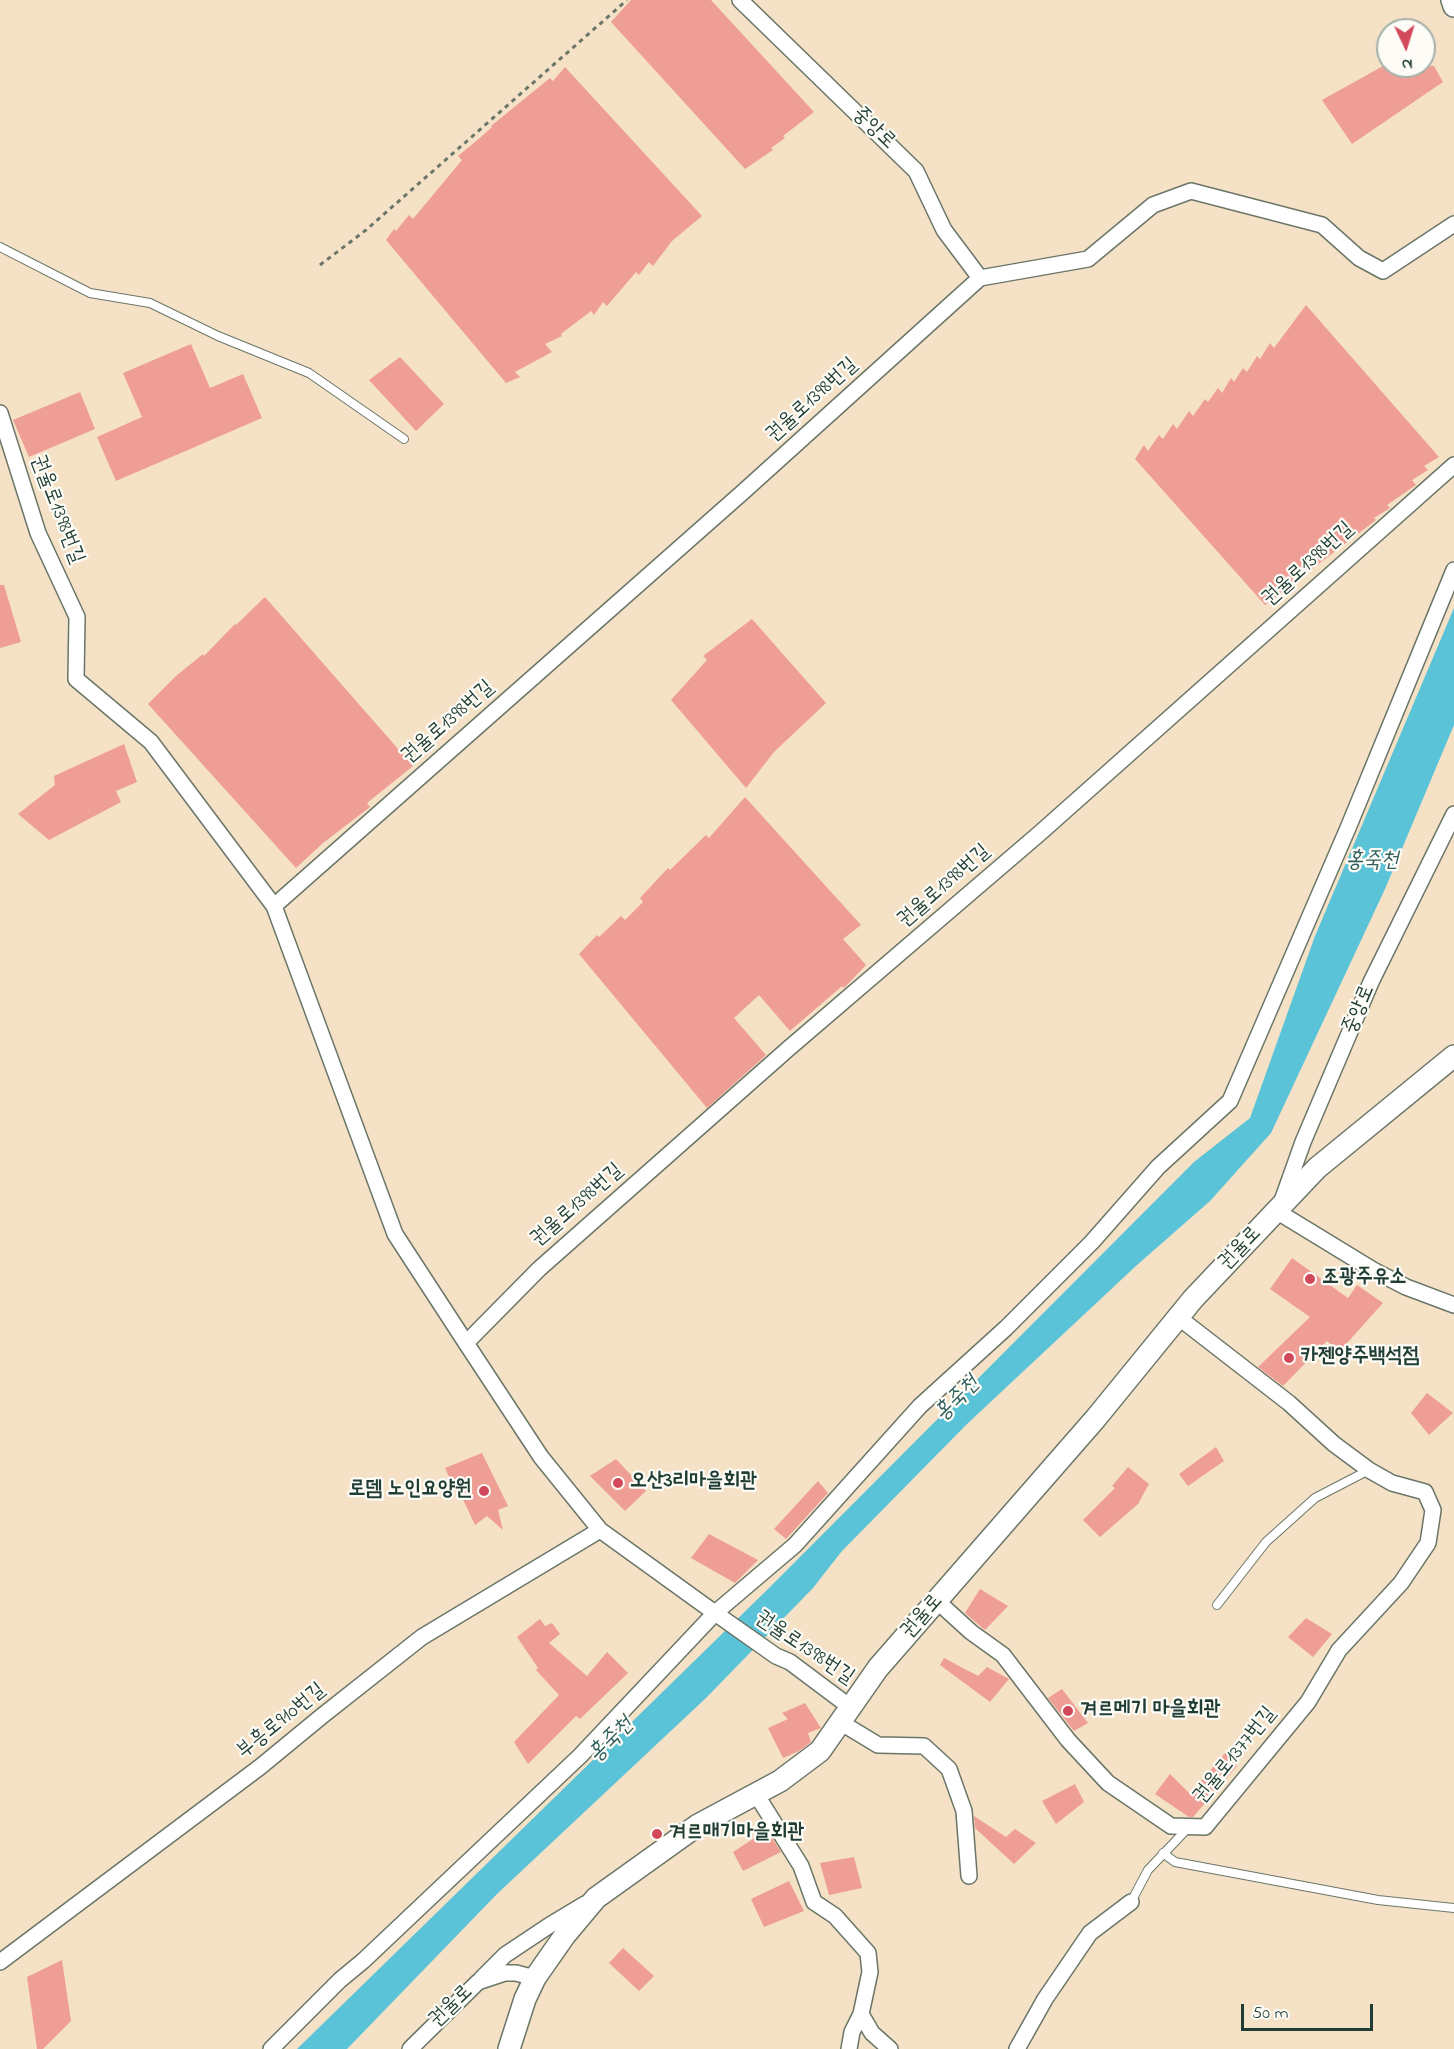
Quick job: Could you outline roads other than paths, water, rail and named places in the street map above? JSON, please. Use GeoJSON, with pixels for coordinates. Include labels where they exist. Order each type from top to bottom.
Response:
{"type":"FeatureCollection","features":[{"type":"Feature","properties":{"kind":"main road"},"geometry":{"type":"LineString","coordinates":[[1452,0],[1454,6]]}},
{"type":"Feature","properties":{"kind":"main road","name":"권율로"},"geometry":{"type":"LineString","coordinates":[[510,2049],[525,1999],[535,1978],[565,1935],[596,1899],[698,1825],[780,1781],[816,1755],[878,1668],[1096,1418],[1178,1317],[1317,1168],[1454,1056]]}},
{"type":"Feature","properties":{"kind":"street","name":"중앙로"},"geometry":{"type":"LineString","coordinates":[[740,0],[916,171],[944,230],[980,278]]}},
{"type":"Feature","properties":{"kind":"street"},"geometry":{"type":"LineString","coordinates":[[980,278],[1088,259],[1153,205],[1191,191],[1322,225],[1359,258],[1383,271],[1454,224]]}},
{"type":"Feature","properties":{"kind":"street","name":"권율로1398번길"},"geometry":{"type":"LineString","coordinates":[[274,906],[744,492],[980,278]]}},
{"type":"Feature","properties":{"kind":"street","name":"권율로1398번길"},"geometry":{"type":"LineString","coordinates":[[0,412],[38,533],[77,617],[76,679],[151,742],[274,906],[395,1234],[541,1457],[600,1530],[776,1656],[790,1662],[845,1714]]}},
{"type":"Feature","properties":{"kind":"street","name":"권율로1398번길"},"geometry":{"type":"LineString","coordinates":[[466,1343],[539,1269],[788,1049],[1048,825],[1454,465]]}},
{"type":"Feature","properties":{"kind":"street"},"geometry":{"type":"LineString","coordinates":[[271,2049],[340,1980],[363,1961],[580,1756],[715,1613],[795,1545],[920,1406],[1014,1320],[1092,1242],[1158,1167],[1230,1101],[1348,828],[1454,570]]}},
{"type":"Feature","properties":{"kind":"street","name":"중앙로"},"geometry":{"type":"LineString","coordinates":[[1278,1212],[1303,1142],[1371,982],[1454,815]]}},
{"type":"Feature","properties":{"kind":"street","name":"권율로"},"geometry":{"type":"LineString","coordinates":[[1278,1212],[1373,1270],[1406,1287],[1454,1305]]}},
{"type":"Feature","properties":{"kind":"street","name":"권율로1377번길"},"geometry":{"type":"LineString","coordinates":[[937,1601],[971,1632],[1003,1655],[1068,1740],[1108,1783],[1171,1826],[1205,1827],[1308,1702],[1339,1650],[1401,1583],[1428,1543],[1433,1510],[1425,1492],[1392,1483],[1369,1470],[1334,1444],[1289,1403],[1178,1317]]}},
{"type":"Feature","properties":{"kind":"street","name":"부흥로910번길"},"geometry":{"type":"LineString","coordinates":[[0,1962],[260,1767],[422,1637],[600,1530]]}},
{"type":"Feature","properties":{"kind":"street"},"geometry":{"type":"LineString","coordinates":[[845,1714],[878,1744],[924,1746],[949,1769],[963,1811],[969,1876]]}},
{"type":"Feature","properties":{"kind":"street"},"geometry":{"type":"LineString","coordinates":[[756,1794],[801,1866],[814,1902],[835,1916],[868,1953],[870,1972],[861,2013],[852,2032],[849,2049]]}},
{"type":"Feature","properties":{"kind":"street"},"geometry":{"type":"LineString","coordinates":[[478,1982],[505,1955],[550,1924],[596,1899]]}},
{"type":"Feature","properties":{"kind":"street"},"geometry":{"type":"LineString","coordinates":[[1017,2049],[1045,1999],[1090,1933],[1131,1902]]}},
{"type":"Feature","properties":{"kind":"street","name":"권율로"},"geometry":{"type":"LineString","coordinates":[[410,2049],[478,1982],[505,1973],[516,1973],[535,1978]]}},
{"type":"Feature","properties":{"kind":"street"},"geometry":{"type":"LineString","coordinates":[[861,2013],[872,2033],[890,2049]]}},
{"type":"Feature","properties":{"kind":"lane"},"geometry":{"type":"LineString","coordinates":[[0,247],[90,293],[150,303],[218,336],[309,373],[404,439]]}},
{"type":"Feature","properties":{"kind":"lane"},"geometry":{"type":"LineString","coordinates":[[1217,1605],[1266,1542],[1315,1498],[1369,1470]]}},
{"type":"Feature","properties":{"kind":"lane"},"geometry":{"type":"LineString","coordinates":[[1131,1902],[1148,1870],[1190,1827]]}},
{"type":"Feature","properties":{"kind":"lane"},"geometry":{"type":"LineString","coordinates":[[1163,1853],[1175,1862],[1378,1900],[1454,1908]]}},
{"type":"Feature","properties":{"kind":"water","name":"홍죽천"},"geometry":{"type":"Polygon","coordinates":[[[1454,608],[1454,725],[1385,889],[1271,1133],[1210,1201],[1137,1265],[967,1424],[842,1551],[813,1588],[706,1698],[497,1894],[347,2049],[297,2049],[769,1588],[1194,1162],[1250,1118],[1315,936],[1454,608]]]}},
{"type":"Feature","properties":{"kind":"place","name":"조광주유소"},"geometry":{"type":"Point","coordinates":[1310,1279]}},
{"type":"Feature","properties":{"kind":"place","name":"카젠양주백석점"},"geometry":{"type":"Point","coordinates":[1289,1358]}},
{"type":"Feature","properties":{"kind":"place","name":"오산3리마을회관"},"geometry":{"type":"Point","coordinates":[618,1483]}},
{"type":"Feature","properties":{"kind":"place","name":"로뎀 노인요양원"},"geometry":{"type":"Point","coordinates":[484,1491]}},
{"type":"Feature","properties":{"kind":"place","name":"겨르메기 마을회관"},"geometry":{"type":"Point","coordinates":[1068,1711]}},
{"type":"Feature","properties":{"kind":"place","name":"겨르매기마을회관"},"geometry":{"type":"Point","coordinates":[657,1834]}}]}
